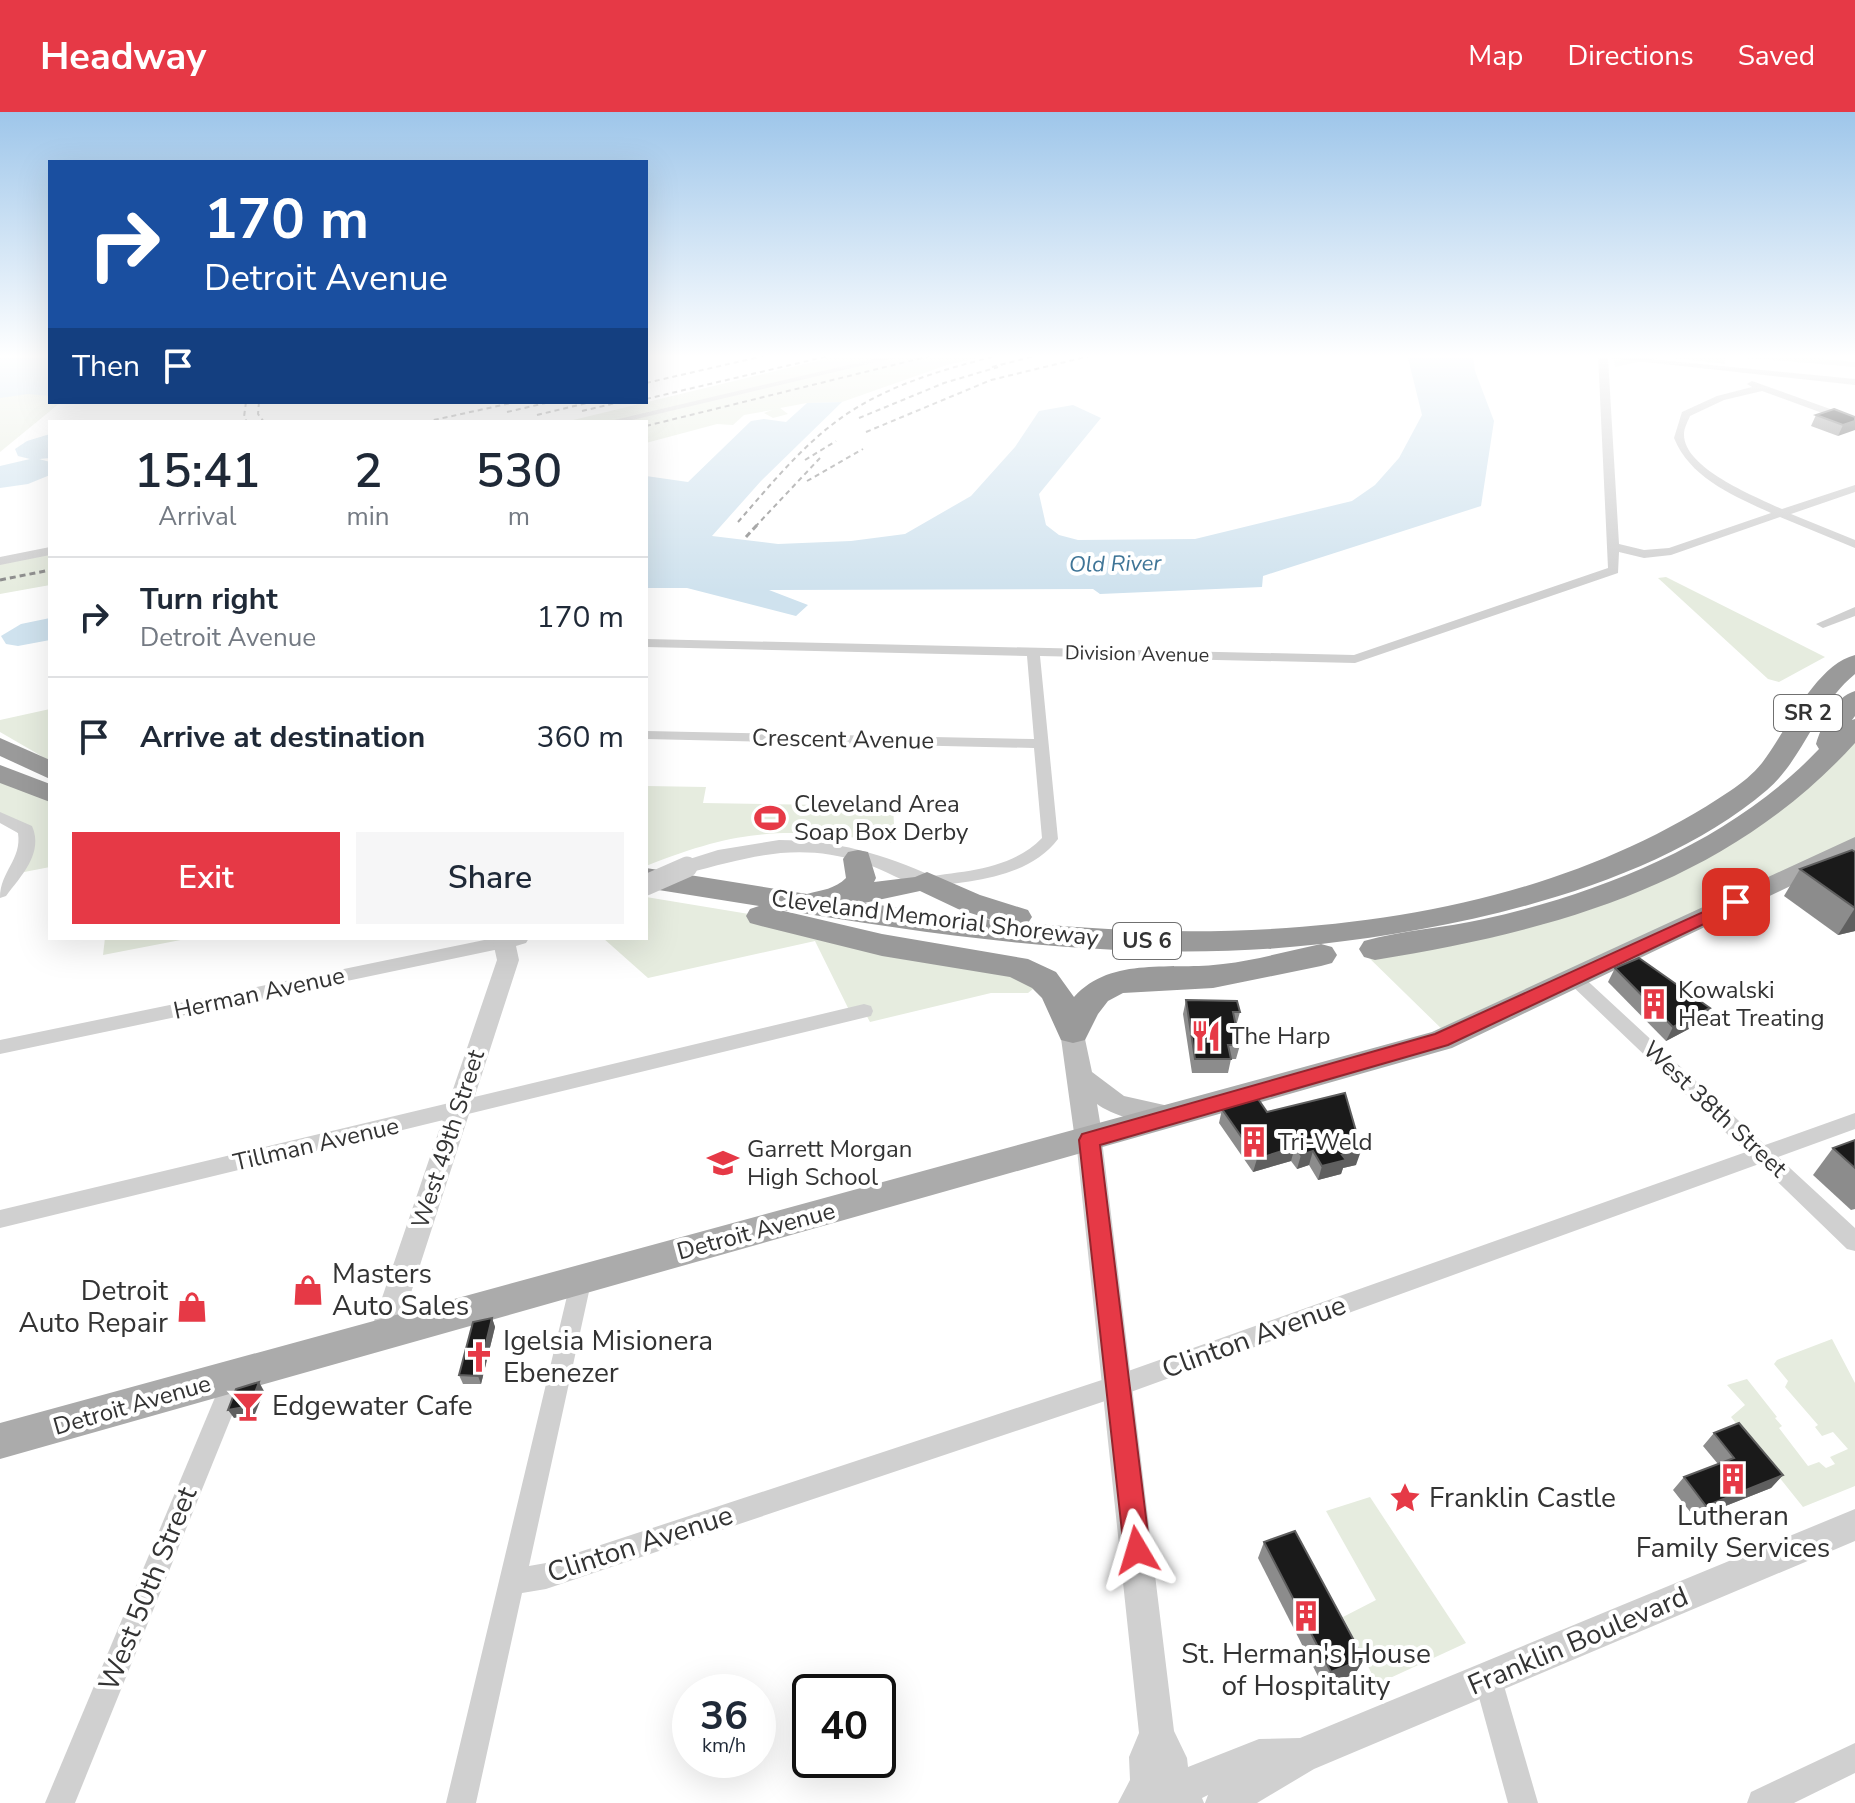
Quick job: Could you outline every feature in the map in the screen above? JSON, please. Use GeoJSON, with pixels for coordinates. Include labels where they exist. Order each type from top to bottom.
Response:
{"type":"FeatureCollection","features":[{"type":"Feature","properties":{"kind":"highway","name":"Cleveland Memorial Shoreway"},"geometry":{"type":"LineString","coordinates":[[648,878],[1025,934],[1165,941],[1327,933],[1397,924],[1486,906],[1574,880],[1651,848],[1721,809],[1770,773],[1820,694],[1855,662]]}},
{"type":"Feature","properties":{"kind":"highway","name":"US 6"},"geometry":{"type":"LineString","coordinates":[[1770,773],[1806,743],[1855,685]]}},
{"type":"Feature","properties":{"kind":"highway","name":"US 6"},"geometry":{"type":"LineString","coordinates":[[1825,759],[1836,723],[1855,699]]}},
{"type":"Feature","properties":{"kind":"highway","name":"Cleveland Memorial Shoreway"},"geometry":{"type":"LineString","coordinates":[[648,897],[1048,957],[1193,962],[1321,955],[1467,934],[1553,912],[1612,891],[1679,862],[1737,830],[1790,793],[1855,727]]}},
{"type":"Feature","properties":{"kind":"highway"},"geometry":{"type":"LineString","coordinates":[[0,746],[48,770]]}},
{"type":"Feature","properties":{"kind":"highway"},"geometry":{"type":"LineString","coordinates":[[0,773],[48,793]]}},
{"type":"Feature","properties":{"kind":"highway"},"geometry":{"type":"LineString","coordinates":[[844,897],[861,878],[846,854]]}},
{"type":"Feature","properties":{"kind":"highway"},"geometry":{"type":"LineString","coordinates":[[808,903],[918,883],[1014,916],[1062,925],[1123,930],[1286,927],[1486,906]]}},
{"type":"Feature","properties":{"kind":"highway"},"geometry":{"type":"LineString","coordinates":[[761,916],[882,945],[1017,967],[1044,980],[1056,992],[1073,1031]]}},
{"type":"Feature","properties":{"kind":"highway"},"geometry":{"type":"LineString","coordinates":[[1073,1031],[1085,1002],[1094,993],[1115,982],[1141,978],[1213,977],[1321,955]]}},
{"type":"Feature","properties":{"kind":"main road","name":"Detroit Avenue"},"geometry":{"type":"LineString","coordinates":[[0,1441],[1441,1040],[1843,855]]}},
{"type":"Feature","properties":{"kind":"main road"},"geometry":{"type":"LineString","coordinates":[[1073,1031],[1089,1140]]}},
{"type":"Feature","properties":{"kind":"main road"},"geometry":{"type":"LineString","coordinates":[[1080,1077],[1117,1105],[1174,1116]]}},
{"type":"Feature","properties":{"kind":"street"},"geometry":{"type":"LineString","coordinates":[[1606,433],[1611,546],[1644,554],[1671,551],[1855,488]]}},
{"type":"Feature","properties":{"kind":"street"},"geometry":{"type":"LineString","coordinates":[[1680,433],[1678,439],[1690,460],[1706,474],[1735,492],[1855,544]]}},
{"type":"Feature","properties":{"kind":"street","name":"Division Avenue"},"geometry":{"type":"LineString","coordinates":[[648,643],[1355,659],[1614,570],[1611,546]]}},
{"type":"Feature","properties":{"kind":"street"},"geometry":{"type":"LineString","coordinates":[[0,561],[48,551]]}},
{"type":"Feature","properties":{"kind":"street"},"geometry":{"type":"LineString","coordinates":[[1823,624],[1855,611]]}},
{"type":"Feature","properties":{"kind":"street"},"geometry":{"type":"LineString","coordinates":[[648,884],[687,867],[754,848],[795,845],[846,854],[918,883],[1016,863],[1035,854],[1048,842],[1051,828],[1040,744],[1033,651]]}},
{"type":"Feature","properties":{"kind":"street","name":"Crescent Avenue"},"geometry":{"type":"LineString","coordinates":[[648,735],[1040,744]]}},
{"type":"Feature","properties":{"kind":"street"},"geometry":{"type":"LineString","coordinates":[[0,817],[26,830],[29,843],[26,858],[0,892]]}},
{"type":"Feature","properties":{"kind":"street","name":"Herman Avenue"},"geometry":{"type":"LineString","coordinates":[[0,1047],[511,940]]}},
{"type":"Feature","properties":{"kind":"street","name":"West 49th Street"},"geometry":{"type":"LineString","coordinates":[[383,1336],[508,960],[511,940]]}},
{"type":"Feature","properties":{"kind":"street","name":"West 38th Street"},"geometry":{"type":"LineString","coordinates":[[1573,977],[1855,1242]]}},
{"type":"Feature","properties":{"kind":"street","name":"Tillman Avenue"},"geometry":{"type":"LineString","coordinates":[[0,1219],[864,1011]]}},
{"type":"Feature","properties":{"kind":"street","name":"Clinton Avenue"},"geometry":{"type":"LineString","coordinates":[[511,1582],[546,1576],[1117,1386],[1855,1121]]}},
{"type":"Feature","properties":{"kind":"street"},"geometry":{"type":"LineString","coordinates":[[1089,1140],[1157,1734],[1169,1758],[1164,1794]]}},
{"type":"Feature","properties":{"kind":"street"},"geometry":{"type":"LineString","coordinates":[[461,1803],[581,1278]]}},
{"type":"Feature","properties":{"kind":"street","name":"West 50th Street"},"geometry":{"type":"LineString","coordinates":[[60,1803],[236,1376]]}},
{"type":"Feature","properties":{"kind":"street","name":"Franklin Boulevard"},"geometry":{"type":"LineString","coordinates":[[1223,1803],[1301,1756],[1855,1525]]}},
{"type":"Feature","properties":{"kind":"street"},"geometry":{"type":"LineString","coordinates":[[1488,1679],[1523,1803]]}},
{"type":"Feature","properties":{"kind":"street","name":"Franklin Boulevard"},"geometry":{"type":"LineString","coordinates":[[1164,1794],[1259,1757],[1301,1756]]}},
{"type":"Feature","properties":{"kind":"street"},"geometry":{"type":"LineString","coordinates":[[1762,1803],[1855,1758]]}},
{"type":"Feature","properties":{"kind":"shaded area"},"geometry":{"type":"Polygon","coordinates":[[[0,433],[23,433],[0,452],[0,433]]]}},
{"type":"Feature","properties":{"kind":"shaded area"},"geometry":{"type":"Polygon","coordinates":[[[648,433],[684,433],[648,442],[648,433]]]}},
{"type":"Feature","properties":{"kind":"shaded area"},"geometry":{"type":"Polygon","coordinates":[[[48,554],[48,585],[0,594],[0,564],[48,554]]]}},
{"type":"Feature","properties":{"kind":"shaded area"},"geometry":{"type":"Polygon","coordinates":[[[1666,577],[1825,657],[1779,682],[1768,679],[1658,578],[1666,577]]]}},
{"type":"Feature","properties":{"kind":"shaded area"},"geometry":{"type":"Polygon","coordinates":[[[48,709],[48,760],[0,732],[0,720],[48,709]]]}},
{"type":"Feature","properties":{"kind":"shaded area"},"geometry":{"type":"Polygon","coordinates":[[[1855,727],[1855,845],[1449,1036],[1362,951],[1512,923],[1724,838],[1855,727]]]}},
{"type":"Feature","properties":{"kind":"shaded area"},"geometry":{"type":"Polygon","coordinates":[[[0,773],[48,793],[48,867],[14,874],[29,843],[0,817],[0,773]]]}},
{"type":"Feature","properties":{"kind":"shaded area","name":"Cleveland Area Soap Box Derby"},"geometry":{"type":"Polygon","coordinates":[[[648,786],[706,787],[703,803],[893,806],[895,843],[826,835],[769,834],[712,843],[648,865],[648,786]]]}},
{"type":"Feature","properties":{"kind":"shaded area"},"geometry":{"type":"Polygon","coordinates":[[[648,897],[761,916],[1044,980],[1028,993],[991,993],[870,1022],[864,1011],[851,1014],[815,941],[648,978],[605,940],[648,940],[648,897]]]}},
{"type":"Feature","properties":{"kind":"shaded area"},"geometry":{"type":"Polygon","coordinates":[[[105,940],[181,940],[103,955],[105,940]]]}},
{"type":"Feature","properties":{"kind":"shaded area"},"geometry":{"type":"Polygon","coordinates":[[[1832,1339],[1855,1383],[1855,1486],[1803,1507],[1731,1417],[1745,1405],[1727,1385],[1747,1379],[1777,1417],[1782,1426],[1779,1428],[1808,1466],[1819,1462],[1826,1468],[1835,1464],[1830,1457],[1848,1449],[1833,1432],[1822,1436],[1815,1427],[1818,1425],[1785,1387],[1788,1381],[1774,1364],[1777,1360],[1832,1339]]]}},
{"type":"Feature","properties":{"kind":"shaded area"},"geometry":{"type":"Polygon","coordinates":[[[1370,1497],[1466,1643],[1377,1684],[1343,1617],[1376,1600],[1326,1511],[1370,1497]]]}},
{"type":"Feature","properties":{"kind":"water","name":"Old River"},"geometry":{"type":"Polygon","coordinates":[[[739,433],[810,433],[761,481],[712,536],[778,544],[851,541],[905,534],[971,496],[1024,433],[1089,433],[1039,494],[1046,525],[1059,535],[1078,540],[1195,539],[1352,501],[1375,485],[1399,458],[1412,433],[1492,433],[1481,506],[1263,576],[1262,587],[1100,594],[1093,589],[769,590],[808,605],[796,616],[687,588],[648,588],[648,476],[688,482],[739,433]]]}},
{"type":"Feature","properties":{"kind":"water"},"geometry":{"type":"Polygon","coordinates":[[[48,435],[48,458],[39,459],[48,461],[48,476],[28,484],[0,488],[0,466],[30,459],[18,456],[15,449],[27,441],[48,435]]]}},
{"type":"Feature","properties":{"kind":"water"},"geometry":{"type":"Polygon","coordinates":[[[48,618],[48,640],[18,646],[6,644],[1,636],[21,624],[48,618]]]}},
{"type":"Feature","properties":{"kind":"building"},"geometry":{"type":"Polygon","coordinates":[[[1852,850],[1855,852],[1855,908],[1800,869],[1852,850]]]}},
{"type":"Feature","properties":{"kind":"building"},"geometry":{"type":"Polygon","coordinates":[[[1639,958],[1710,1008],[1673,1027],[1615,968],[1639,958]]]}},
{"type":"Feature","properties":{"kind":"building","name":"The Harp"},"geometry":{"type":"Polygon","coordinates":[[[1186,1000],[1237,1001],[1240,1012],[1233,1012],[1240,1045],[1228,1045],[1231,1059],[1195,1059],[1186,1000]]]}},
{"type":"Feature","properties":{"kind":"building"},"geometry":{"type":"Polygon","coordinates":[[[1345,1093],[1358,1138],[1354,1139],[1361,1151],[1342,1155],[1346,1160],[1322,1166],[1313,1151],[1301,1155],[1295,1147],[1257,1159],[1222,1109],[1258,1099],[1267,1112],[1345,1093]]]}},
{"type":"Feature","properties":{"kind":"building"},"geometry":{"type":"Polygon","coordinates":[[[1855,1140],[1855,1168],[1833,1148],[1855,1140]]]}},
{"type":"Feature","properties":{"kind":"building"},"geometry":{"type":"Polygon","coordinates":[[[492,1318],[478,1376],[459,1375],[473,1322],[492,1318]]]}},
{"type":"Feature","properties":{"kind":"building"},"geometry":{"type":"Polygon","coordinates":[[[259,1382],[250,1406],[228,1410],[236,1389],[259,1382]]]}},
{"type":"Feature","properties":{"kind":"building"},"geometry":{"type":"Polygon","coordinates":[[[1739,1423],[1783,1475],[1706,1506],[1684,1477],[1734,1458],[1714,1433],[1739,1423]]]}},
{"type":"Feature","properties":{"kind":"building"},"geometry":{"type":"Polygon","coordinates":[[[1295,1531],[1364,1659],[1331,1672],[1264,1542],[1295,1531]]]}},
{"type":"Feature","properties":{"kind":"railway"},"geometry":{"type":"LineString","coordinates":[[738,522],[778,476],[822,433]]}},
{"type":"Feature","properties":{"kind":"railway"},"geometry":{"type":"LineString","coordinates":[[805,460],[836,441]]}},
{"type":"Feature","properties":{"kind":"railway"},"geometry":{"type":"LineString","coordinates":[[807,481],[863,449]]}},
{"type":"Feature","properties":{"kind":"railway"},"geometry":{"type":"LineString","coordinates":[[755,527],[820,458]]}},
{"type":"Feature","properties":{"kind":"railway"},"geometry":{"type":"LineString","coordinates":[[746,537],[757,525]]}},
{"type":"Feature","properties":{"kind":"railway"},"geometry":{"type":"LineString","coordinates":[[0,580],[48,570]]}},
{"type":"Feature","properties":{"kind":"place","name":"Cleveland Area Soap Box Derby"},"geometry":{"type":"Point","coordinates":[770,818]}},
{"type":"Feature","properties":{"kind":"place","name":"Kowalski Heat Treating"},"geometry":{"type":"Point","coordinates":[1654,1004]}},
{"type":"Feature","properties":{"kind":"place","name":"The Harp"},"geometry":{"type":"Point","coordinates":[1206,1036]}},
{"type":"Feature","properties":{"kind":"place","name":"Tri-Weld"},"geometry":{"type":"Point","coordinates":[1254,1142]}},
{"type":"Feature","properties":{"kind":"place","name":"Garrett Morgan High School"},"geometry":{"type":"Point","coordinates":[723,1163]}},
{"type":"Feature","properties":{"kind":"place","name":"Masters Auto Sales"},"geometry":{"type":"Point","coordinates":[308,1290]}},
{"type":"Feature","properties":{"kind":"place","name":"Detroit Auto Repair"},"geometry":{"type":"Point","coordinates":[192,1307]}},
{"type":"Feature","properties":{"kind":"place","name":"Igelsia Misionera Ebenezer"},"geometry":{"type":"Point","coordinates":[479,1357]}},
{"type":"Feature","properties":{"kind":"place","name":"Edgewater Cafe"},"geometry":{"type":"Point","coordinates":[248,1406]}},
{"type":"Feature","properties":{"kind":"place","name":"Lutheran Family Services"},"geometry":{"type":"Point","coordinates":[1733,1479]}},
{"type":"Feature","properties":{"kind":"place","name":"Franklin Castle"},"geometry":{"type":"Point","coordinates":[1405,1498]}},
{"type":"Feature","properties":{"kind":"place","name":"St. Herman's House of Hospitality"},"geometry":{"type":"Point","coordinates":[1306,1616]}},
{"type":"Feature","properties":{"kind":"route"},"geometry":{"type":"LineString","coordinates":[[1137,1550],[1089,1140],[1441,1040],[1736,902]]}}]}
